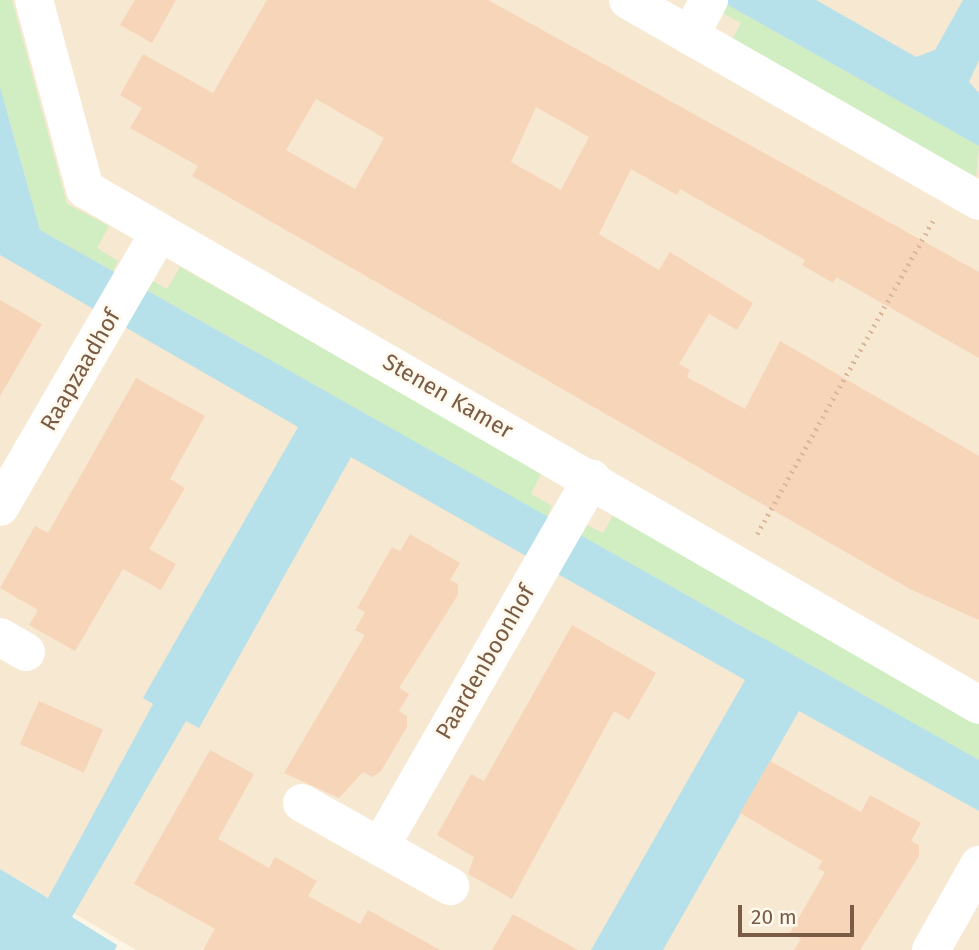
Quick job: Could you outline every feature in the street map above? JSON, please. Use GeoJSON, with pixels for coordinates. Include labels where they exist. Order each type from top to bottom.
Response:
{"type":"FeatureCollection","features":[{"type":"Feature","properties":{"kind":"street","name":"Stenen Kamer"},"geometry":{"type":"LineString","coordinates":[[34,0],[85,189],[740,563],[979,705]]}},
{"type":"Feature","properties":{"kind":"street"},"geometry":{"type":"LineString","coordinates":[[628,0],[702,14],[966,194]]}},
{"type":"Feature","properties":{"kind":"street","name":"Raapzaadhof"},"geometry":{"type":"LineString","coordinates":[[0,507],[103,334],[159,233]]}},
{"type":"Feature","properties":{"kind":"street","name":"Paardenboonhof"},"geometry":{"type":"LineString","coordinates":[[380,847],[592,478]]}},
{"type":"Feature","properties":{"kind":"street"},"geometry":{"type":"LineString","coordinates":[[302,803],[450,886]]}},
{"type":"Feature","properties":{"kind":"street"},"geometry":{"type":"LineString","coordinates":[[930,950],[979,865]]}},
{"type":"Feature","properties":{"kind":"path"},"geometry":{"type":"LineString","coordinates":[[740,563],[966,194]]}},
{"type":"Feature","properties":{"kind":"shaded area"},"geometry":{"type":"Polygon","coordinates":[[[0,0],[979,0],[979,950],[136,950],[0,869],[0,0]]]}},
{"type":"Feature","properties":{"kind":"green space"},"geometry":{"type":"Polygon","coordinates":[[[0,0],[12,0],[67,204],[109,226],[97,248],[118,261],[113,271],[40,230],[0,87],[0,0]]]}},
{"type":"Feature","properties":{"kind":"green space"},"geometry":{"type":"Polygon","coordinates":[[[726,4],[979,146],[976,177],[731,42],[741,23],[722,13],[726,4]]]}},
{"type":"Feature","properties":{"kind":"green space"},"geometry":{"type":"Polygon","coordinates":[[[180,267],[542,472],[531,494],[552,506],[547,517],[145,289],[151,280],[167,289],[180,267]]]}},
{"type":"Feature","properties":{"kind":"green space"},"geometry":{"type":"Polygon","coordinates":[[[614,514],[979,720],[979,760],[580,535],[587,525],[603,533],[614,514]]]}},
{"type":"Feature","properties":{"kind":"water"},"geometry":{"type":"Polygon","coordinates":[[[719,0],[816,0],[916,57],[935,50],[963,0],[979,0],[979,60],[969,82],[979,93],[979,146],[719,0]]]}},
{"type":"Feature","properties":{"kind":"water"},"geometry":{"type":"Polygon","coordinates":[[[0,87],[40,230],[979,760],[979,811],[799,711],[663,950],[591,950],[745,680],[351,457],[199,728],[186,721],[72,917],[117,945],[115,950],[0,950],[0,869],[48,898],[153,704],[143,698],[298,427],[0,255],[0,87]]]}},
{"type":"Feature","properties":{"kind":"building"},"geometry":{"type":"Polygon","coordinates":[[[135,0],[176,0],[152,43],[120,25],[135,0]]]}},
{"type":"Feature","properties":{"kind":"building"},"geometry":{"type":"Polygon","coordinates":[[[267,0],[488,0],[979,272],[979,358],[836,277],[833,283],[802,265],[805,260],[680,189],[677,195],[631,169],[599,234],[659,270],[670,252],[753,303],[737,330],[709,314],[679,364],[690,370],[687,377],[745,409],[780,341],[979,456],[979,620],[910,589],[192,176],[198,166],[130,128],[142,108],[120,95],[143,54],[213,93],[267,0]],[[316,99],[286,150],[355,189],[384,138],[316,99]],[[536,107],[511,162],[561,190],[589,137],[536,107]]]}},
{"type":"Feature","properties":{"kind":"building"},"geometry":{"type":"Polygon","coordinates":[[[0,300],[42,324],[0,396],[0,300]]]}},
{"type":"Feature","properties":{"kind":"building"},"geometry":{"type":"Polygon","coordinates":[[[136,378],[205,416],[170,479],[185,488],[149,549],[176,564],[161,590],[123,569],[75,651],[29,625],[38,610],[0,588],[35,526],[48,533],[136,378]]]}},
{"type":"Feature","properties":{"kind":"building"},"geometry":{"type":"Polygon","coordinates":[[[410,534],[460,563],[450,580],[458,584],[458,595],[399,688],[409,694],[399,711],[407,716],[407,727],[381,771],[372,777],[363,772],[339,798],[284,773],[365,635],[355,630],[365,612],[357,608],[392,547],[400,551],[410,534]]]}},
{"type":"Feature","properties":{"kind":"building"},"geometry":{"type":"Polygon","coordinates":[[[572,625],[656,673],[629,720],[614,711],[512,899],[468,874],[474,857],[437,835],[471,774],[484,781],[572,625]]]}},
{"type":"Feature","properties":{"kind":"building"},"geometry":{"type":"Polygon","coordinates":[[[39,701],[103,729],[84,772],[20,744],[39,701]]]}},
{"type":"Feature","properties":{"kind":"building"},"geometry":{"type":"Polygon","coordinates":[[[210,750],[254,774],[218,839],[269,868],[275,857],[317,881],[308,896],[360,924],[368,910],[440,950],[203,950],[215,929],[134,884],[210,750]]]}},
{"type":"Feature","properties":{"kind":"building"},"geometry":{"type":"Polygon","coordinates":[[[770,761],[861,812],[870,795],[921,823],[911,841],[919,845],[919,856],[860,950],[794,950],[801,939],[790,933],[825,872],[818,869],[822,861],[740,813],[770,761]]]}},
{"type":"Feature","properties":{"kind":"building"},"geometry":{"type":"Polygon","coordinates":[[[513,914],[578,950],[492,950],[513,914]]]}}]}
